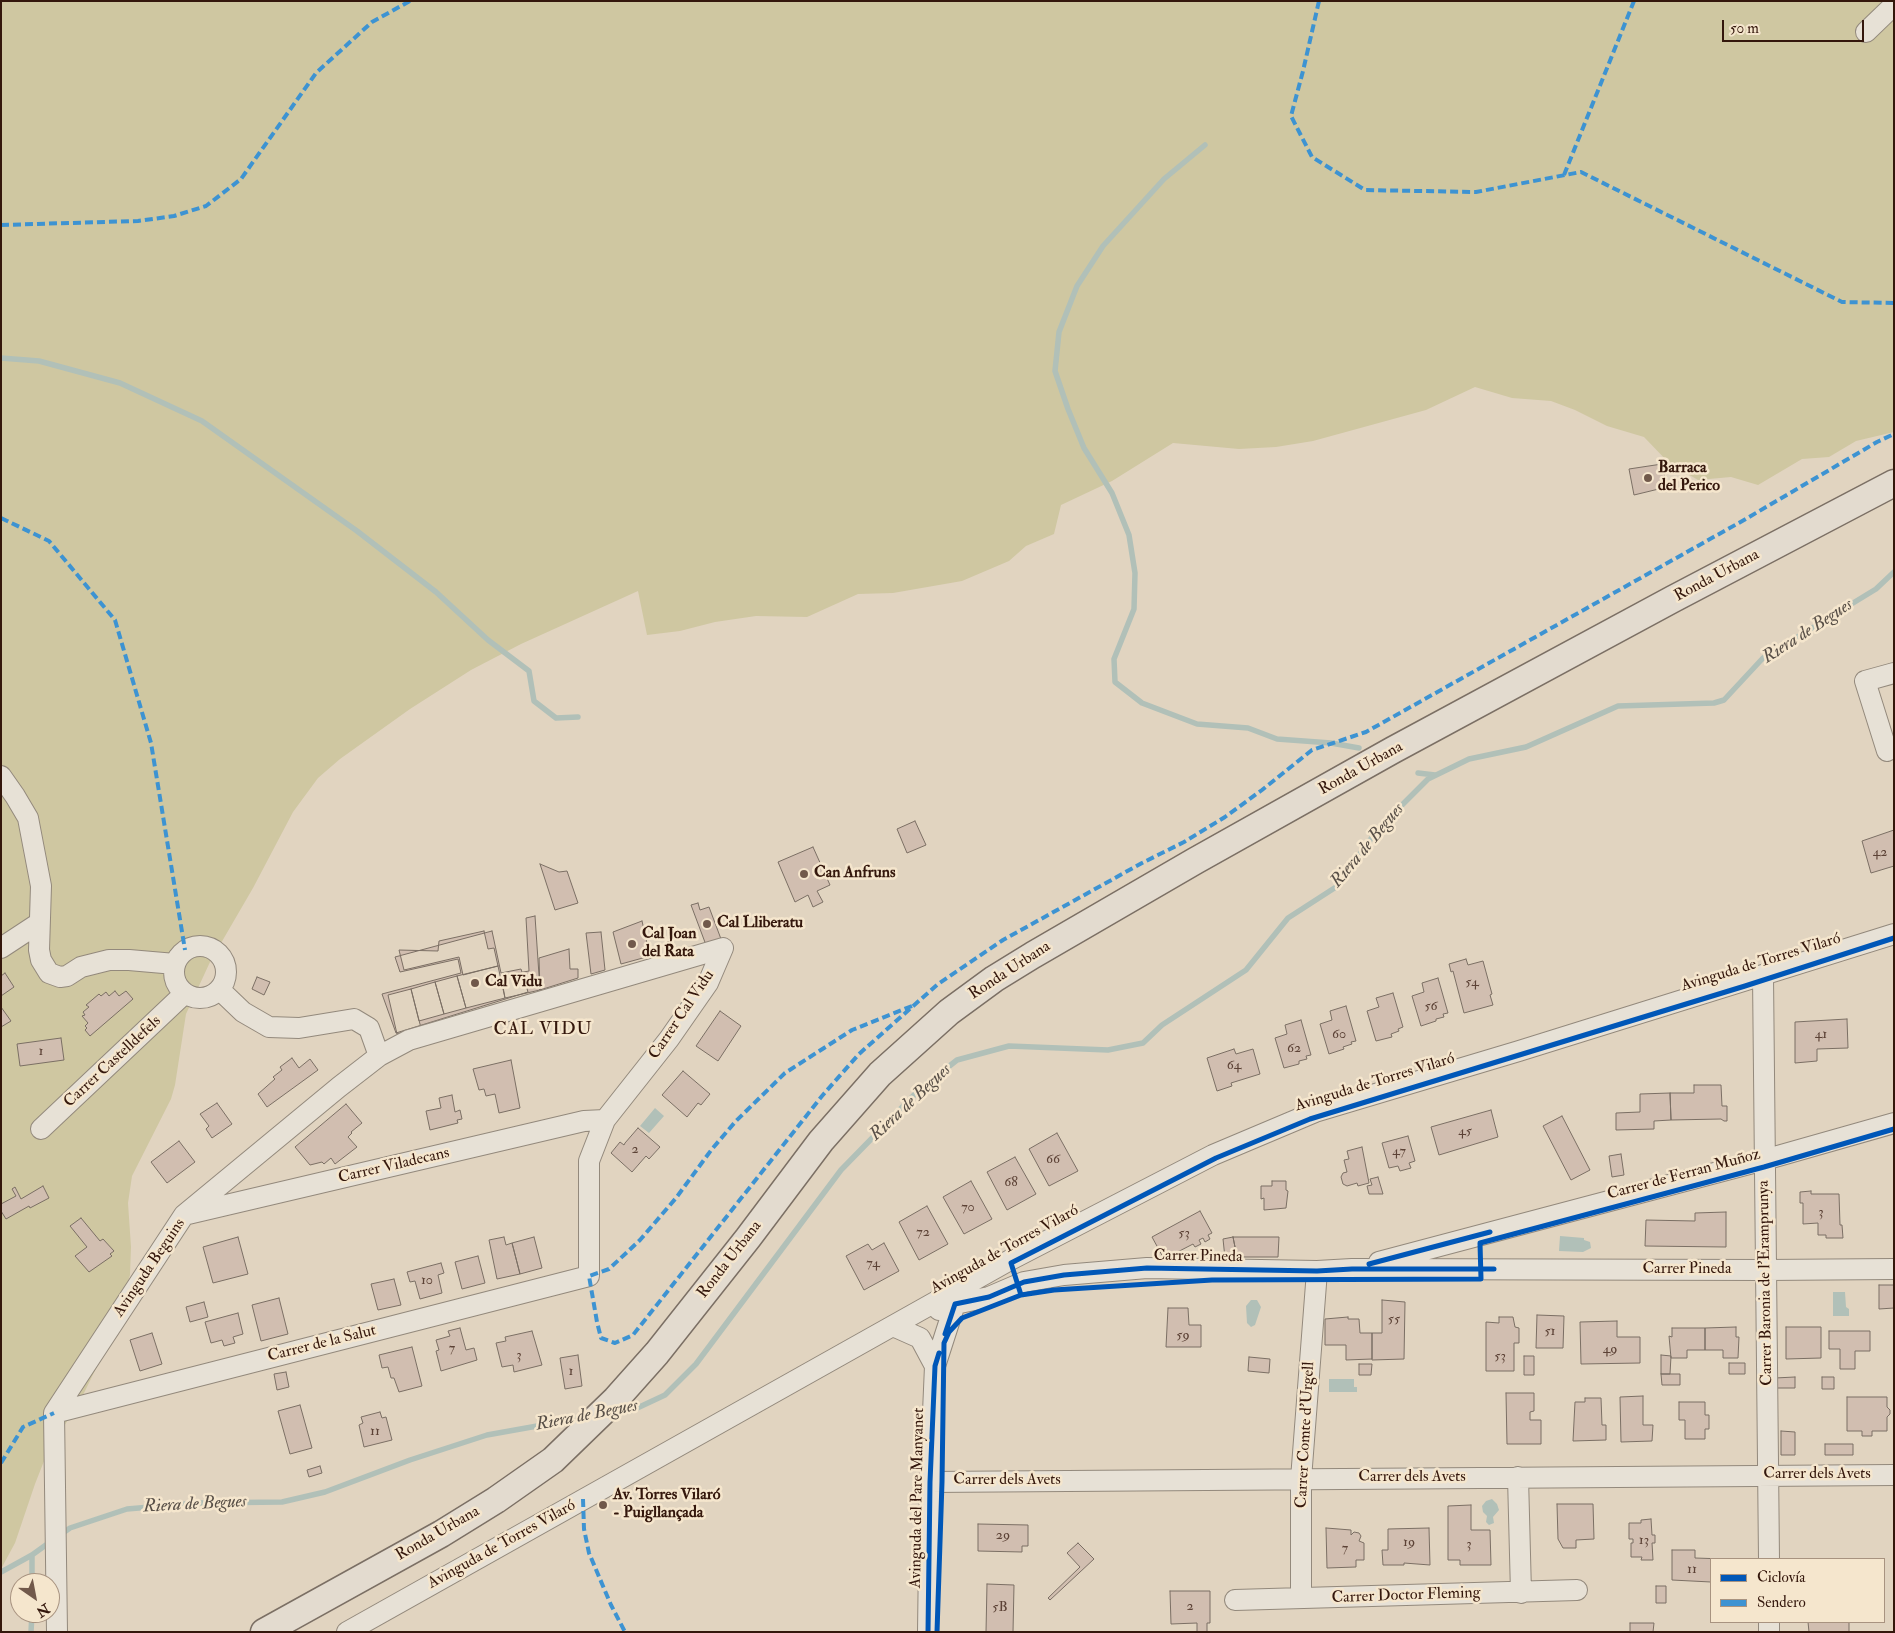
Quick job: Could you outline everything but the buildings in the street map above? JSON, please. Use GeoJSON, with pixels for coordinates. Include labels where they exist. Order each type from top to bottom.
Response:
{"type":"FeatureCollection","features":[{"type":"Feature","properties":{"kind":"main road","name":"Ronda Urbana"},"geometry":{"type":"LineString","coordinates":[[264,1632],[441,1534],[496,1500],[553,1460],[616,1399],[657,1353],[748,1238],[821,1141],[880,1074],[949,1012],[994,979],[1195,861],[1385,755],[1673,598],[1894,483]]}},
{"type":"Feature","properties":{"kind":"street"},"geometry":{"type":"LineString","coordinates":[[1866,32],[1894,5]]}},
{"type":"Feature","properties":{"kind":"street"},"geometry":{"type":"LineString","coordinates":[[1887,752],[1865,681],[1894,673]]}},
{"type":"Feature","properties":{"kind":"street"},"geometry":{"type":"LineString","coordinates":[[1,776],[28,818],[41,886],[39,923],[41,960],[49,973],[67,976],[81,968],[109,960],[175,964]]}},
{"type":"Feature","properties":{"kind":"street"},"geometry":{"type":"LineString","coordinates":[[1,948],[39,923]]}},
{"type":"Feature","properties":{"kind":"street","name":"Avinguda de Torres Vilaró"},"geometry":{"type":"LineString","coordinates":[[347,1632],[1027,1251],[1213,1155],[1315,1112],[1763,976],[1894,934]]}},
{"type":"Feature","properties":{"kind":"street"},"geometry":{"type":"LineString","coordinates":[[199,945],[214,949],[222,956],[227,968],[226,980],[220,990],[208,998],[196,999],[184,994],[176,984],[173,974],[177,958],[185,950],[199,945]]}},
{"type":"Feature","properties":{"kind":"street","name":"Carrer Cal Vidu"},"geometry":{"type":"LineString","coordinates":[[379,1056],[409,1040],[723,948],[708,983],[680,1023],[605,1120],[589,1161],[589,1276]]}},
{"type":"Feature","properties":{"kind":"street","name":"Carrer Baronia de l'Eramprunya"},"geometry":{"type":"LineString","coordinates":[[1763,976],[1769,1558]]}},
{"type":"Feature","properties":{"kind":"street"},"geometry":{"type":"LineString","coordinates":[[220,990],[243,1012],[269,1026],[299,1028],[354,1019],[369,1028],[379,1056]]}},
{"type":"Feature","properties":{"kind":"street","name":"Carrer Castelldefels"},"geometry":{"type":"LineString","coordinates":[[42,1129],[184,994]]}},
{"type":"Feature","properties":{"kind":"street","name":"Avinguda Beguins"},"geometry":{"type":"LineString","coordinates":[[54,1413],[184,1215],[379,1056]]}},
{"type":"Feature","properties":{"kind":"street","name":"Carrer Viladecans"},"geometry":{"type":"LineString","coordinates":[[184,1215],[584,1121],[605,1120]]}},
{"type":"Feature","properties":{"kind":"street","name":"Carrer de Ferran Muñoz"},"geometry":{"type":"LineString","coordinates":[[1352,1269],[1764,1160],[1894,1123]]}},
{"type":"Feature","properties":{"kind":"street","name":"Carrer Pineda"},"geometry":{"type":"LineString","coordinates":[[893,1326],[955,1304],[988,1298],[1024,1282],[1073,1274],[1147,1268],[1317,1271],[1352,1269],[1766,1270],[1894,1268]]}},
{"type":"Feature","properties":{"kind":"street","name":"Carrer Comte d'Urgell"},"geometry":{"type":"LineString","coordinates":[[1301,1598],[1301,1479],[1317,1271]]}},
{"type":"Feature","properties":{"kind":"street","name":"Carrer de la Salut"},"geometry":{"type":"LineString","coordinates":[[54,1413],[589,1276]]}},
{"type":"Feature","properties":{"kind":"street"},"geometry":{"type":"LineString","coordinates":[[935,1366],[955,1304]]}},
{"type":"Feature","properties":{"kind":"street"},"geometry":{"type":"LineString","coordinates":[[893,1326],[920,1338],[935,1366]]}},
{"type":"Feature","properties":{"kind":"street","name":"Avinguda del Pare Manyanet"},"geometry":{"type":"LineString","coordinates":[[928,1632],[930,1482],[935,1366]]}},
{"type":"Feature","properties":{"kind":"street"},"geometry":{"type":"LineString","coordinates":[[54,1413],[58,1631]]}},
{"type":"Feature","properties":{"kind":"street","name":"Carrer dels Avets"},"geometry":{"type":"LineString","coordinates":[[930,1482],[1894,1475]]}},
{"type":"Feature","properties":{"kind":"street"},"geometry":{"type":"LineString","coordinates":[[1518,1478],[1521,1592]]}},
{"type":"Feature","properties":{"kind":"street","name":"Carrer Doctor Fleming"},"geometry":{"type":"LineString","coordinates":[[1235,1600],[1577,1590]]}},
{"type":"Feature","properties":{"kind":"shaded area"},"geometry":{"type":"Polygon","coordinates":[[[1,1],[1894,1],[1894,432],[1856,441],[1829,457],[1802,459],[1758,485],[1731,477],[1698,480],[1669,463],[1644,437],[1607,426],[1575,410],[1551,401],[1512,398],[1475,387],[1426,410],[1313,441],[1276,447],[1239,449],[1173,443],[1112,481],[1061,505],[1054,534],[1026,546],[1009,561],[962,581],[893,593],[858,594],[807,617],[756,616],[715,622],[680,631],[647,635],[638,591],[521,644],[471,670],[410,709],[340,759],[318,778],[293,812],[253,888],[210,962],[186,1014],[175,1085],[171,1099],[132,1176],[128,1203],[131,1247],[130,1275],[108,1344],[83,1395],[46,1456],[15,1543],[1,1569],[1,1]]]}},
{"type":"Feature","properties":{"kind":"shaded area"},"geometry":{"type":"Polygon","coordinates":[[[655,1108],[664,1116],[649,1133],[640,1126],[655,1108]]]}},
{"type":"Feature","properties":{"kind":"shaded area"},"geometry":{"type":"Polygon","coordinates":[[[1560,1236],[1584,1238],[1584,1240],[1590,1242],[1591,1248],[1583,1252],[1559,1251],[1560,1236]]]}},
{"type":"Feature","properties":{"kind":"shaded area"},"geometry":{"type":"Polygon","coordinates":[[[1833,1292],[1845,1292],[1849,1316],[1833,1316],[1833,1292]]]}},
{"type":"Feature","properties":{"kind":"shaded area"},"geometry":{"type":"Polygon","coordinates":[[[1251,1300],[1257,1300],[1261,1307],[1255,1325],[1251,1327],[1247,1323],[1246,1306],[1251,1300]]]}},
{"type":"Feature","properties":{"kind":"shaded area"},"geometry":{"type":"Polygon","coordinates":[[[1329,1379],[1354,1379],[1354,1387],[1357,1387],[1357,1392],[1329,1392],[1329,1379]]]}},
{"type":"Feature","properties":{"kind":"shaded area"},"geometry":{"type":"Polygon","coordinates":[[[1492,1499],[1497,1504],[1499,1510],[1493,1517],[1494,1523],[1489,1525],[1486,1522],[1487,1516],[1483,1512],[1482,1506],[1486,1501],[1492,1499]]]}},
{"type":"Feature","properties":{"kind":"waterway"},"geometry":{"type":"LineString","coordinates":[[1205,145],[1164,179],[1103,246],[1077,286],[1059,332],[1055,371],[1068,409],[1084,448],[1112,493],[1129,535],[1135,573],[1134,609],[1114,659],[1115,682],[1142,703],[1197,724],[1248,728],[1277,739],[1331,743],[1359,748]]}},
{"type":"Feature","properties":{"kind":"waterway"},"geometry":{"type":"LineString","coordinates":[[1,358],[39,361],[120,383],[202,421],[357,531],[436,592],[488,640],[529,671],[534,701],[556,718],[578,717]]}},
{"type":"Feature","properties":{"kind":"waterway","name":"Riera de Begues"},"geometry":{"type":"LineString","coordinates":[[614,1414],[633,1410],[665,1395],[696,1364],[841,1170],[918,1091],[957,1060],[1009,1046],[1108,1050],[1143,1043],[1162,1025],[1246,970],[1288,918],[1336,887],[1378,829],[1428,779],[1469,759],[1526,747],[1618,706],[1714,703],[1724,700],[1763,658],[1876,589],[1894,572]]}},
{"type":"Feature","properties":{"kind":"waterway"},"geometry":{"type":"LineString","coordinates":[[1418,773],[1435,775]]}},
{"type":"Feature","properties":{"kind":"waterway","name":"Riera de Begues"},"geometry":{"type":"LineString","coordinates":[[60,1535],[70,1528],[127,1509],[198,1503],[282,1502],[325,1492],[410,1460],[487,1435],[582,1418]]}},
{"type":"Feature","properties":{"kind":"waterway","name":"Riera de Begues"},"geometry":{"type":"LineString","coordinates":[[1,1572],[32,1555],[50,1542]]}},
{"type":"Feature","properties":{"kind":"waterway"},"geometry":{"type":"LineString","coordinates":[[32,1555],[32,1573]]}},
{"type":"Feature","properties":{"kind":"waterway"},"geometry":{"type":"LineString","coordinates":[[31,1623],[31,1632]]}},
{"type":"Feature","properties":{"kind":"marked path"},"geometry":{"type":"LineString","coordinates":[[1,225],[138,221],[174,216],[206,206],[241,179],[316,73],[372,22],[410,1]]}},
{"type":"Feature","properties":{"kind":"marked path"},"geometry":{"type":"LineString","coordinates":[[1319,1],[1291,116],[1312,157],[1365,190],[1476,192],[1581,172],[1842,302],[1894,303]]}},
{"type":"Feature","properties":{"kind":"marked path"},"geometry":{"type":"LineString","coordinates":[[1564,175],[1634,1]]}},
{"type":"Feature","properties":{"kind":"marked path"},"geometry":{"type":"LineString","coordinates":[[912,1006],[852,1030],[785,1073],[736,1121],[712,1149],[676,1198],[640,1240],[609,1269],[589,1276],[601,1338],[615,1343],[633,1335],[822,1096],[859,1054],[938,984],[1003,940],[1142,863],[1184,842],[1225,817],[1312,750],[1366,732],[1894,434]]}},
{"type":"Feature","properties":{"kind":"marked path"},"geometry":{"type":"LineString","coordinates":[[1,518],[49,541],[115,620],[151,743],[185,950]]}},
{"type":"Feature","properties":{"kind":"marked path"},"geometry":{"type":"LineString","coordinates":[[1,1463],[23,1427],[54,1413]]}},
{"type":"Feature","properties":{"kind":"marked path"},"geometry":{"type":"LineString","coordinates":[[583,1499],[584,1529],[589,1553],[611,1605],[625,1632]]}},
{"type":"Feature","properties":{"kind":"cycle path"},"geometry":{"type":"LineString","coordinates":[[1021,1295],[1011,1263],[1216,1158],[1310,1119],[1745,986],[1894,938]]}},
{"type":"Feature","properties":{"kind":"cycle path"},"geometry":{"type":"LineString","coordinates":[[937,1632],[944,1343],[949,1332],[962,1318],[1021,1295],[1054,1290],[1212,1280],[1481,1279],[1480,1243],[1764,1167],[1894,1129]]}},
{"type":"Feature","properties":{"kind":"cycle path"},"geometry":{"type":"LineString","coordinates":[[1369,1264],[1490,1232]]}},
{"type":"Feature","properties":{"kind":"cycle path"},"geometry":{"type":"LineString","coordinates":[[945,1334],[955,1304],[989,1297],[1024,1282],[1064,1275],[1147,1268],[1317,1271],[1352,1269],[1494,1269]]}},
{"type":"Feature","properties":{"kind":"cycle path"},"geometry":{"type":"LineString","coordinates":[[928,1632],[930,1482],[935,1366],[939,1353]]}},
{"type":"Feature","properties":{"kind":"place","name":"Barraca del Perico"},"geometry":{"type":"Point","coordinates":[1648,478]}},
{"type":"Feature","properties":{"kind":"place","name":"Can Anfruns"},"geometry":{"type":"Point","coordinates":[804,874]}},
{"type":"Feature","properties":{"kind":"place","name":"Cal Lliberatu"},"geometry":{"type":"Point","coordinates":[707,924]}},
{"type":"Feature","properties":{"kind":"place","name":"Cal Joan del Rata"},"geometry":{"type":"Point","coordinates":[632,944]}},
{"type":"Feature","properties":{"kind":"place","name":"Cal Vidu"},"geometry":{"type":"Point","coordinates":[475,983]}},
{"type":"Feature","properties":{"kind":"place","name":"Av. Torres Vilaró - Puigllançada"},"geometry":{"type":"Point","coordinates":[603,1505]}},
{"type":"Feature","properties":{"kind":"district","name":"CAL VIDU"},"geometry":{"type":"Point","coordinates":[543,1030]}}]}
